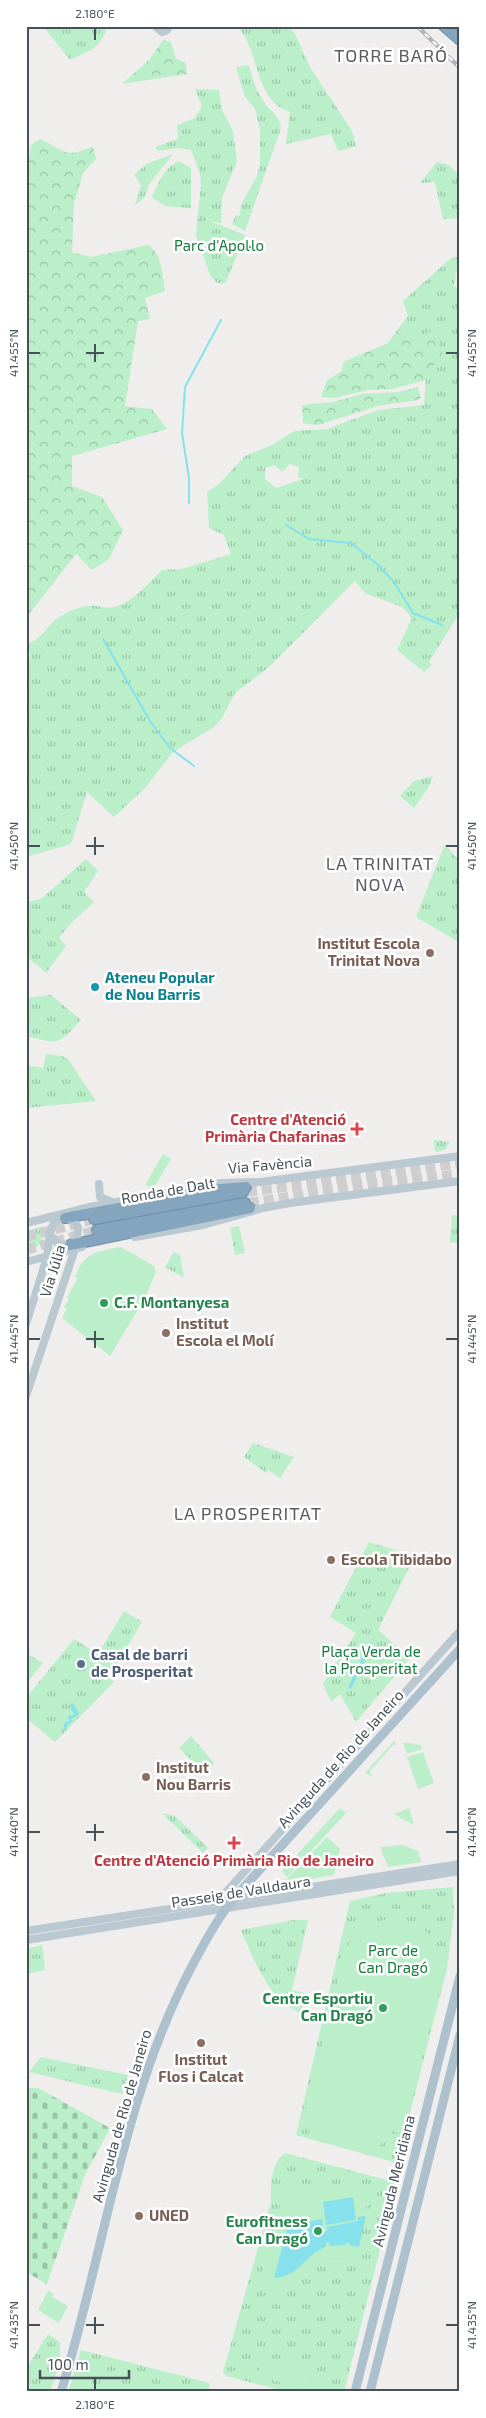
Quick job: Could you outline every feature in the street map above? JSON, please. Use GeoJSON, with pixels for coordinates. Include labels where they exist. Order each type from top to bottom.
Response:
{"type":"FeatureCollection","features":[{"type":"Feature","properties":{"kind":"highway"},"geometry":{"type":"LineString","coordinates":[[444,26],[460,40]]}},
{"type":"Feature","properties":{"kind":"highway","name":"Ronda de Dalt"},"geometry":{"type":"LineString","coordinates":[[65,1218],[220,1189],[246,1189],[94,1219]]}},
{"type":"Feature","properties":{"kind":"highway","name":"Ronda de Dalt"},"geometry":{"type":"LineString","coordinates":[[73,1245],[249,1205],[97,1230]]}},
{"type":"Feature","properties":{"kind":"main road","name":"Avinguda de Rio de Janeiro"},"geometry":{"type":"LineString","coordinates":[[62,2392],[147,2070],[172,2004],[214,1925],[225,1900],[460,1649]]}},
{"type":"Feature","properties":{"kind":"main road","name":"Avinguda Meridiana"},"geometry":{"type":"LineString","coordinates":[[355,2392],[460,1976]]}},
{"type":"Feature","properties":{"kind":"main road","name":"Avinguda Meridiana"},"geometry":{"type":"LineString","coordinates":[[370,2392],[460,2035]]}},
{"type":"Feature","properties":{"kind":"street"},"geometry":{"type":"LineString","coordinates":[[155,26],[162,32],[167,30],[169,26]]}},
{"type":"Feature","properties":{"kind":"street","name":"Via Favència"},"geometry":{"type":"LineString","coordinates":[[26,1223],[114,1202],[222,1183],[260,1182],[460,1156]]}},
{"type":"Feature","properties":{"kind":"street"},"geometry":{"type":"LineString","coordinates":[[26,1262],[49,1256],[73,1245],[78,1227],[73,1220],[65,1218],[54,1224],[52,1236],[59,1245],[73,1245],[203,1225],[263,1208],[290,1203],[460,1181]]}},
{"type":"Feature","properties":{"kind":"street"},"geometry":{"type":"LineString","coordinates":[[98,1184],[100,1197],[114,1202]]}},
{"type":"Feature","properties":{"kind":"street","name":"Via Júlia"},"geometry":{"type":"LineString","coordinates":[[26,1324],[49,1256],[52,1236]]}},
{"type":"Feature","properties":{"kind":"street","name":"Via Júlia"},"geometry":{"type":"LineString","coordinates":[[26,1396],[73,1245]]}},
{"type":"Feature","properties":{"kind":"street"},"geometry":{"type":"LineString","coordinates":[[26,1262],[37,1265],[42,1274]]}},
{"type":"Feature","properties":{"kind":"street","name":"Avinguda de Rio de Janeiro"},"geometry":{"type":"LineString","coordinates":[[225,1900],[460,1630]]}},
{"type":"Feature","properties":{"kind":"street","name":"Passeig de Valldaura"},"geometry":{"type":"LineString","coordinates":[[26,1931],[460,1864]]}},
{"type":"Feature","properties":{"kind":"street","name":"Passeig de Valldaura"},"geometry":{"type":"LineString","coordinates":[[26,1940],[225,1900],[337,1891],[460,1871]]}},
{"type":"Feature","properties":{"kind":"street"},"geometry":{"type":"LineString","coordinates":[[337,1891],[339,1887],[356,1883],[360,1879]]}},
{"type":"Feature","properties":{"kind":"green space"},"geometry":{"type":"Polygon","coordinates":[[[43,26],[107,26],[102,39],[94,48],[70,60],[43,26]]]}},
{"type":"Feature","properties":{"kind":"green space"},"geometry":{"type":"Polygon","coordinates":[[[237,26],[288,26],[295,34],[311,69],[352,131],[356,146],[338,151],[331,134],[286,144],[290,112],[278,106],[269,97],[263,86],[245,36],[237,26]]]}},
{"type":"Feature","properties":{"kind":"green space"},"geometry":{"type":"Polygon","coordinates":[[[163,40],[171,42],[176,59],[186,63],[187,74],[122,84],[150,59],[163,40]]]}},
{"type":"Feature","properties":{"kind":"green space"},"geometry":{"type":"Polygon","coordinates":[[[249,65],[259,93],[277,117],[281,128],[245,231],[232,224],[236,215],[240,216],[241,205],[257,176],[260,164],[260,129],[255,109],[245,97],[236,67],[249,65]]]}},
{"type":"Feature","properties":{"kind":"green space","name":"Parc d'Apol·lo"},"geometry":{"type":"Polygon","coordinates":[[[195,89],[219,90],[222,110],[233,131],[237,161],[222,198],[221,223],[210,221],[245,235],[226,282],[222,284],[216,282],[210,275],[196,235],[201,184],[200,173],[191,150],[178,148],[158,151],[155,147],[178,139],[177,125],[195,118],[202,106],[195,89]]]}},
{"type":"Feature","properties":{"kind":"green space"},"geometry":{"type":"Polygon","coordinates":[[[40,139],[70,153],[93,146],[96,159],[83,173],[74,204],[72,252],[91,257],[148,245],[157,253],[165,291],[145,298],[150,319],[138,321],[125,406],[152,409],[167,429],[72,456],[72,486],[102,497],[123,530],[109,559],[92,570],[76,554],[26,618],[26,179],[31,145],[40,139]]]}},
{"type":"Feature","properties":{"kind":"green space"},"geometry":{"type":"Polygon","coordinates":[[[173,154],[150,183],[144,198],[135,205],[141,185],[134,175],[146,164],[173,154]]]}},
{"type":"Feature","properties":{"kind":"green space"},"geometry":{"type":"Polygon","coordinates":[[[179,161],[191,168],[191,208],[165,206],[152,197],[169,167],[179,161]]]}},
{"type":"Feature","properties":{"kind":"green space"},"geometry":{"type":"Polygon","coordinates":[[[437,162],[449,165],[460,176],[460,218],[443,219],[435,182],[420,183],[437,162]]]}},
{"type":"Feature","properties":{"kind":"green space"},"geometry":{"type":"Polygon","coordinates":[[[459,257],[454,286],[460,289],[460,612],[429,662],[432,665],[424,672],[397,650],[412,618],[402,607],[365,593],[355,581],[268,668],[235,693],[222,718],[214,727],[173,752],[146,787],[114,817],[87,792],[71,844],[26,857],[26,664],[30,657],[28,643],[33,642],[57,619],[71,611],[86,606],[109,608],[124,603],[138,594],[162,570],[182,569],[231,554],[224,535],[209,528],[207,492],[219,484],[245,456],[272,445],[294,431],[327,429],[378,410],[424,405],[426,374],[415,338],[397,330],[408,316],[403,301],[451,258],[459,257]],[[290,464],[282,472],[275,465],[265,468],[265,479],[276,488],[303,479],[298,477],[299,467],[290,464]]]}},
{"type":"Feature","properties":{"kind":"green space"},"geometry":{"type":"Polygon","coordinates":[[[397,330],[415,338],[433,330],[443,355],[426,374],[426,380],[392,389],[368,390],[334,398],[321,397],[327,380],[342,371],[343,362],[388,343],[397,330]]]}},
{"type":"Feature","properties":{"kind":"green space"},"geometry":{"type":"Polygon","coordinates":[[[418,387],[421,397],[418,400],[378,406],[318,425],[303,423],[302,405],[333,402],[362,394],[398,392],[418,387]]]}},
{"type":"Feature","properties":{"kind":"green space"},"geometry":{"type":"Polygon","coordinates":[[[433,776],[428,788],[414,808],[400,796],[414,781],[433,776]]]}},
{"type":"Feature","properties":{"kind":"green space"},"geometry":{"type":"Polygon","coordinates":[[[445,844],[460,862],[460,943],[416,917],[445,844]]]}},
{"type":"Feature","properties":{"kind":"green space"},"geometry":{"type":"Polygon","coordinates":[[[86,859],[98,871],[84,892],[94,902],[70,924],[59,938],[66,946],[46,973],[26,956],[26,902],[41,899],[86,859]]]}},
{"type":"Feature","properties":{"kind":"green space"},"geometry":{"type":"Polygon","coordinates":[[[51,995],[81,1020],[67,1035],[57,1041],[46,1041],[26,1036],[26,998],[51,995]]]}},
{"type":"Feature","properties":{"kind":"green space"},"geometry":{"type":"Polygon","coordinates":[[[46,1054],[62,1056],[68,1059],[96,1101],[26,1108],[26,1065],[43,1068],[46,1054]]]}},
{"type":"Feature","properties":{"kind":"green space"},"geometry":{"type":"Polygon","coordinates":[[[434,1140],[450,1142],[445,1150],[435,1152],[434,1140]]]}},
{"type":"Feature","properties":{"kind":"green space"},"geometry":{"type":"Polygon","coordinates":[[[163,1154],[171,1159],[153,1189],[145,1185],[163,1154]]]}},
{"type":"Feature","properties":{"kind":"green space"},"geometry":{"type":"Polygon","coordinates":[[[452,1215],[460,1216],[460,1243],[450,1242],[452,1215]]]}},
{"type":"Feature","properties":{"kind":"green space"},"geometry":{"type":"Polygon","coordinates":[[[44,1226],[40,1243],[26,1254],[26,1231],[44,1226]]]}},
{"type":"Feature","properties":{"kind":"green space"},"geometry":{"type":"Polygon","coordinates":[[[239,1226],[245,1253],[235,1255],[230,1228],[239,1226]]]}},
{"type":"Feature","properties":{"kind":"green space","name":"C.F. Montanyesa"},"geometry":{"type":"Polygon","coordinates":[[[121,1247],[154,1266],[156,1272],[145,1298],[110,1356],[62,1318],[67,1309],[64,1307],[69,1299],[67,1297],[78,1278],[75,1277],[87,1257],[98,1252],[121,1247]]]}},
{"type":"Feature","properties":{"kind":"green space"},"geometry":{"type":"Polygon","coordinates":[[[174,1252],[180,1255],[184,1278],[165,1267],[174,1252]]]}},
{"type":"Feature","properties":{"kind":"green space"},"geometry":{"type":"Polygon","coordinates":[[[253,1443],[294,1457],[280,1478],[268,1470],[266,1473],[244,1457],[253,1443]]]}},
{"type":"Feature","properties":{"kind":"green space","name":"Plaça Verda de la Prosperitat"},"geometry":{"type":"Polygon","coordinates":[[[369,1542],[415,1556],[378,1630],[410,1658],[356,1722],[340,1694],[331,1702],[323,1684],[356,1633],[330,1617],[369,1542]]]}},
{"type":"Feature","properties":{"kind":"green space"},"geometry":{"type":"Polygon","coordinates":[[[124,1611],[142,1622],[109,1677],[114,1682],[55,1742],[26,1718],[26,1698],[74,1639],[98,1654],[124,1611]]]}},
{"type":"Feature","properties":{"kind":"green space"},"geometry":{"type":"Polygon","coordinates":[[[26,1653],[43,1663],[29,1680],[26,1678],[26,1653]]]}},
{"type":"Feature","properties":{"kind":"green space"},"geometry":{"type":"Polygon","coordinates":[[[191,1736],[214,1763],[205,1774],[179,1748],[191,1736]]]}},
{"type":"Feature","properties":{"kind":"green space"},"geometry":{"type":"Polygon","coordinates":[[[394,1741],[397,1746],[394,1744],[369,1772],[374,1777],[365,1773],[394,1741]]]}},
{"type":"Feature","properties":{"kind":"green space"},"geometry":{"type":"Polygon","coordinates":[[[403,1742],[421,1745],[422,1749],[407,1754],[403,1742]]]}},
{"type":"Feature","properties":{"kind":"green space"},"geometry":{"type":"Polygon","coordinates":[[[423,1752],[434,1783],[418,1789],[407,1757],[423,1752]]]}},
{"type":"Feature","properties":{"kind":"green space"},"geometry":{"type":"Polygon","coordinates":[[[340,1808],[346,1813],[287,1877],[282,1871],[340,1808]]]}},
{"type":"Feature","properties":{"kind":"green space"},"geometry":{"type":"Polygon","coordinates":[[[409,1808],[414,1825],[394,1814],[409,1808]]]}},
{"type":"Feature","properties":{"kind":"green space"},"geometry":{"type":"Polygon","coordinates":[[[162,1813],[175,1816],[208,1848],[203,1853],[162,1813]]]}},
{"type":"Feature","properties":{"kind":"green space"},"geometry":{"type":"Polygon","coordinates":[[[327,1837],[340,1849],[334,1875],[282,1884],[327,1837]]]}},
{"type":"Feature","properties":{"kind":"green space"},"geometry":{"type":"Polygon","coordinates":[[[403,1845],[418,1851],[421,1862],[388,1867],[380,1847],[403,1845]]]}},
{"type":"Feature","properties":{"kind":"green space","name":"Centre Esportiu Can Dragó"},"geometry":{"type":"Polygon","coordinates":[[[453,1887],[454,1913],[447,1969],[397,2163],[296,2135],[350,1901],[386,1893],[453,1887]]]}},
{"type":"Feature","properties":{"kind":"green space","name":"Centre Esportiu Can Dragó"},"geometry":{"type":"Polygon","coordinates":[[[394,1918],[424,1929],[439,1948],[443,1946],[445,1969],[402,2134],[385,2129],[378,2156],[346,2147],[347,2143],[341,2142],[340,2146],[308,2137],[315,2111],[305,2108],[347,1948],[351,1941],[367,1927],[379,1921],[394,1918]]]}},
{"type":"Feature","properties":{"kind":"green space"},"geometry":{"type":"Polygon","coordinates":[[[293,1920],[308,1920],[292,1990],[305,1993],[301,2013],[289,2007],[271,1988],[257,1966],[241,1930],[293,1920]]]}},
{"type":"Feature","properties":{"kind":"green space"},"geometry":{"type":"Polygon","coordinates":[[[42,1945],[45,1970],[26,1974],[26,1949],[42,1945]]]}},
{"type":"Feature","properties":{"kind":"green space"},"geometry":{"type":"Polygon","coordinates":[[[41,2057],[128,2075],[122,2094],[29,2072],[41,2057]]]}},
{"type":"Feature","properties":{"kind":"green space"},"geometry":{"type":"Polygon","coordinates":[[[26,2088],[38,2088],[110,2128],[85,2175],[47,2284],[26,2272],[26,2088]]]}},
{"type":"Feature","properties":{"kind":"green space"},"geometry":{"type":"Polygon","coordinates":[[[285,2153],[391,2181],[396,2187],[344,2392],[288,2392],[226,2376],[223,2372],[271,2202],[271,2182],[274,2169],[280,2157],[285,2153]]]}},
{"type":"Feature","properties":{"kind":"green space","name":"Eurofitness Can Dragó"},"geometry":{"type":"Polygon","coordinates":[[[321,2173],[334,2186],[343,2187],[352,2181],[371,2186],[354,2265],[340,2259],[328,2259],[318,2264],[288,2287],[276,2291],[262,2290],[262,2282],[260,2282],[285,2186],[315,2194],[321,2173]]]}},
{"type":"Feature","properties":{"kind":"green space"},"geometry":{"type":"Polygon","coordinates":[[[48,2291],[54,2294],[52,2297],[68,2306],[59,2323],[38,2310],[48,2291]]]}},
{"type":"Feature","properties":{"kind":"green space"},"geometry":{"type":"Polygon","coordinates":[[[48,2334],[60,2342],[60,2361],[50,2392],[33,2392],[26,2387],[26,2369],[48,2334]]]}},
{"type":"Feature","properties":{"kind":"green space"},"geometry":{"type":"Polygon","coordinates":[[[81,2350],[210,2383],[208,2392],[68,2392],[81,2350]]]}},
{"type":"Feature","properties":{"kind":"green space"},"geometry":{"type":"Polygon","coordinates":[[[262,2358],[313,2371],[308,2390],[257,2376],[262,2358]]]}},
{"type":"Feature","properties":{"kind":"water"},"geometry":{"type":"Polygon","coordinates":[[[370,1642],[373,1643],[351,1689],[348,1687],[370,1642]]]}},
{"type":"Feature","properties":{"kind":"water"},"geometry":{"type":"Polygon","coordinates":[[[73,1703],[79,1714],[71,1719],[73,1722],[69,1723],[63,1733],[64,1723],[69,1721],[68,1716],[74,1715],[70,1705],[73,1703]]]}},
{"type":"Feature","properties":{"kind":"water"},"geometry":{"type":"Polygon","coordinates":[[[353,2197],[356,2220],[326,2225],[323,2202],[353,2197]]]}},
{"type":"Feature","properties":{"kind":"water"},"geometry":{"type":"Polygon","coordinates":[[[366,2216],[359,2247],[351,2246],[348,2242],[344,2245],[330,2246],[329,2242],[326,2243],[326,2247],[319,2250],[297,2269],[291,2273],[274,2278],[288,2225],[322,2219],[324,2232],[327,2231],[327,2227],[358,2221],[358,2217],[366,2216]]]}},
{"type":"Feature","properties":{"kind":"waterway"},"geometry":{"type":"LineString","coordinates":[[189,503],[189,478],[182,433],[185,387],[221,320]]}},
{"type":"Feature","properties":{"kind":"waterway"},"geometry":{"type":"LineString","coordinates":[[286,525],[309,539],[351,543],[378,565],[394,582],[413,613],[442,625]]}},
{"type":"Feature","properties":{"kind":"waterway"},"geometry":{"type":"LineString","coordinates":[[103,639],[150,721],[170,748],[194,766]]}},
{"type":"Feature","properties":{"kind":"tunnel"},"geometry":{"type":"LineString","coordinates":[[247,1192],[460,1163]]}},
{"type":"Feature","properties":{"kind":"tunnel"},"geometry":{"type":"LineString","coordinates":[[249,1203],[377,1183],[460,1174]]}},
{"type":"Feature","properties":{"kind":"tunnel"},"geometry":{"type":"LineString","coordinates":[[26,1237],[94,1219]]}},
{"type":"Feature","properties":{"kind":"tunnel"},"geometry":{"type":"LineString","coordinates":[[26,1250],[97,1230]]}},
{"type":"Feature","properties":{"kind":"railway"},"geometry":{"type":"LineString","coordinates":[[417,26],[460,68]]}},
{"type":"Feature","properties":{"kind":"place","name":"Institut Escola Trinitat Nova"},"geometry":{"type":"Point","coordinates":[430,953]}},
{"type":"Feature","properties":{"kind":"place","name":"Ateneu Popular de Nou Barris"},"geometry":{"type":"Point","coordinates":[95,987]}},
{"type":"Feature","properties":{"kind":"place","name":"Centre d'Atenció Primària Chafarinas"},"geometry":{"type":"Point","coordinates":[357,1129]}},
{"type":"Feature","properties":{"kind":"place","name":"C.F. Montanyesa"},"geometry":{"type":"Point","coordinates":[104,1303]}},
{"type":"Feature","properties":{"kind":"place","name":"Institut Escola el Molí"},"geometry":{"type":"Point","coordinates":[166,1333]}},
{"type":"Feature","properties":{"kind":"place","name":"Escola Tibidabo"},"geometry":{"type":"Point","coordinates":[331,1560]}},
{"type":"Feature","properties":{"kind":"place","name":"Casal de barri de Prosperitat"},"geometry":{"type":"Point","coordinates":[81,1664]}},
{"type":"Feature","properties":{"kind":"place","name":"Institut Nou Barris"},"geometry":{"type":"Point","coordinates":[146,1777]}},
{"type":"Feature","properties":{"kind":"place","name":"Centre d'Atenció Primària Rio de Janeiro"},"geometry":{"type":"Point","coordinates":[234,1843]}},
{"type":"Feature","properties":{"kind":"place","name":"Centre Esportiu Can Dragó"},"geometry":{"type":"Point","coordinates":[383,2008]}},
{"type":"Feature","properties":{"kind":"place","name":"Institut Flos i Calcat"},"geometry":{"type":"Point","coordinates":[201,2043]}},
{"type":"Feature","properties":{"kind":"place","name":"UNED"},"geometry":{"type":"Point","coordinates":[139,2216]}},
{"type":"Feature","properties":{"kind":"place","name":"Eurofitness Can Dragó"},"geometry":{"type":"Point","coordinates":[318,2231]}},
{"type":"Feature","properties":{"kind":"district","name":"TORRE BARÓ"},"geometry":{"type":"Point","coordinates":[391,56]}},
{"type":"Feature","properties":{"kind":"district","name":"LA TRINITAT NOVA"},"geometry":{"type":"Point","coordinates":[380,874]}},
{"type":"Feature","properties":{"kind":"district","name":"LA PROSPERITAT"},"geometry":{"type":"Point","coordinates":[248,1514]}},
{"type":"Feature","properties":{"kind":"park label","name":"Parc de Can Dragó"},"geometry":{"type":"Point","coordinates":[393,1960]}}]}
